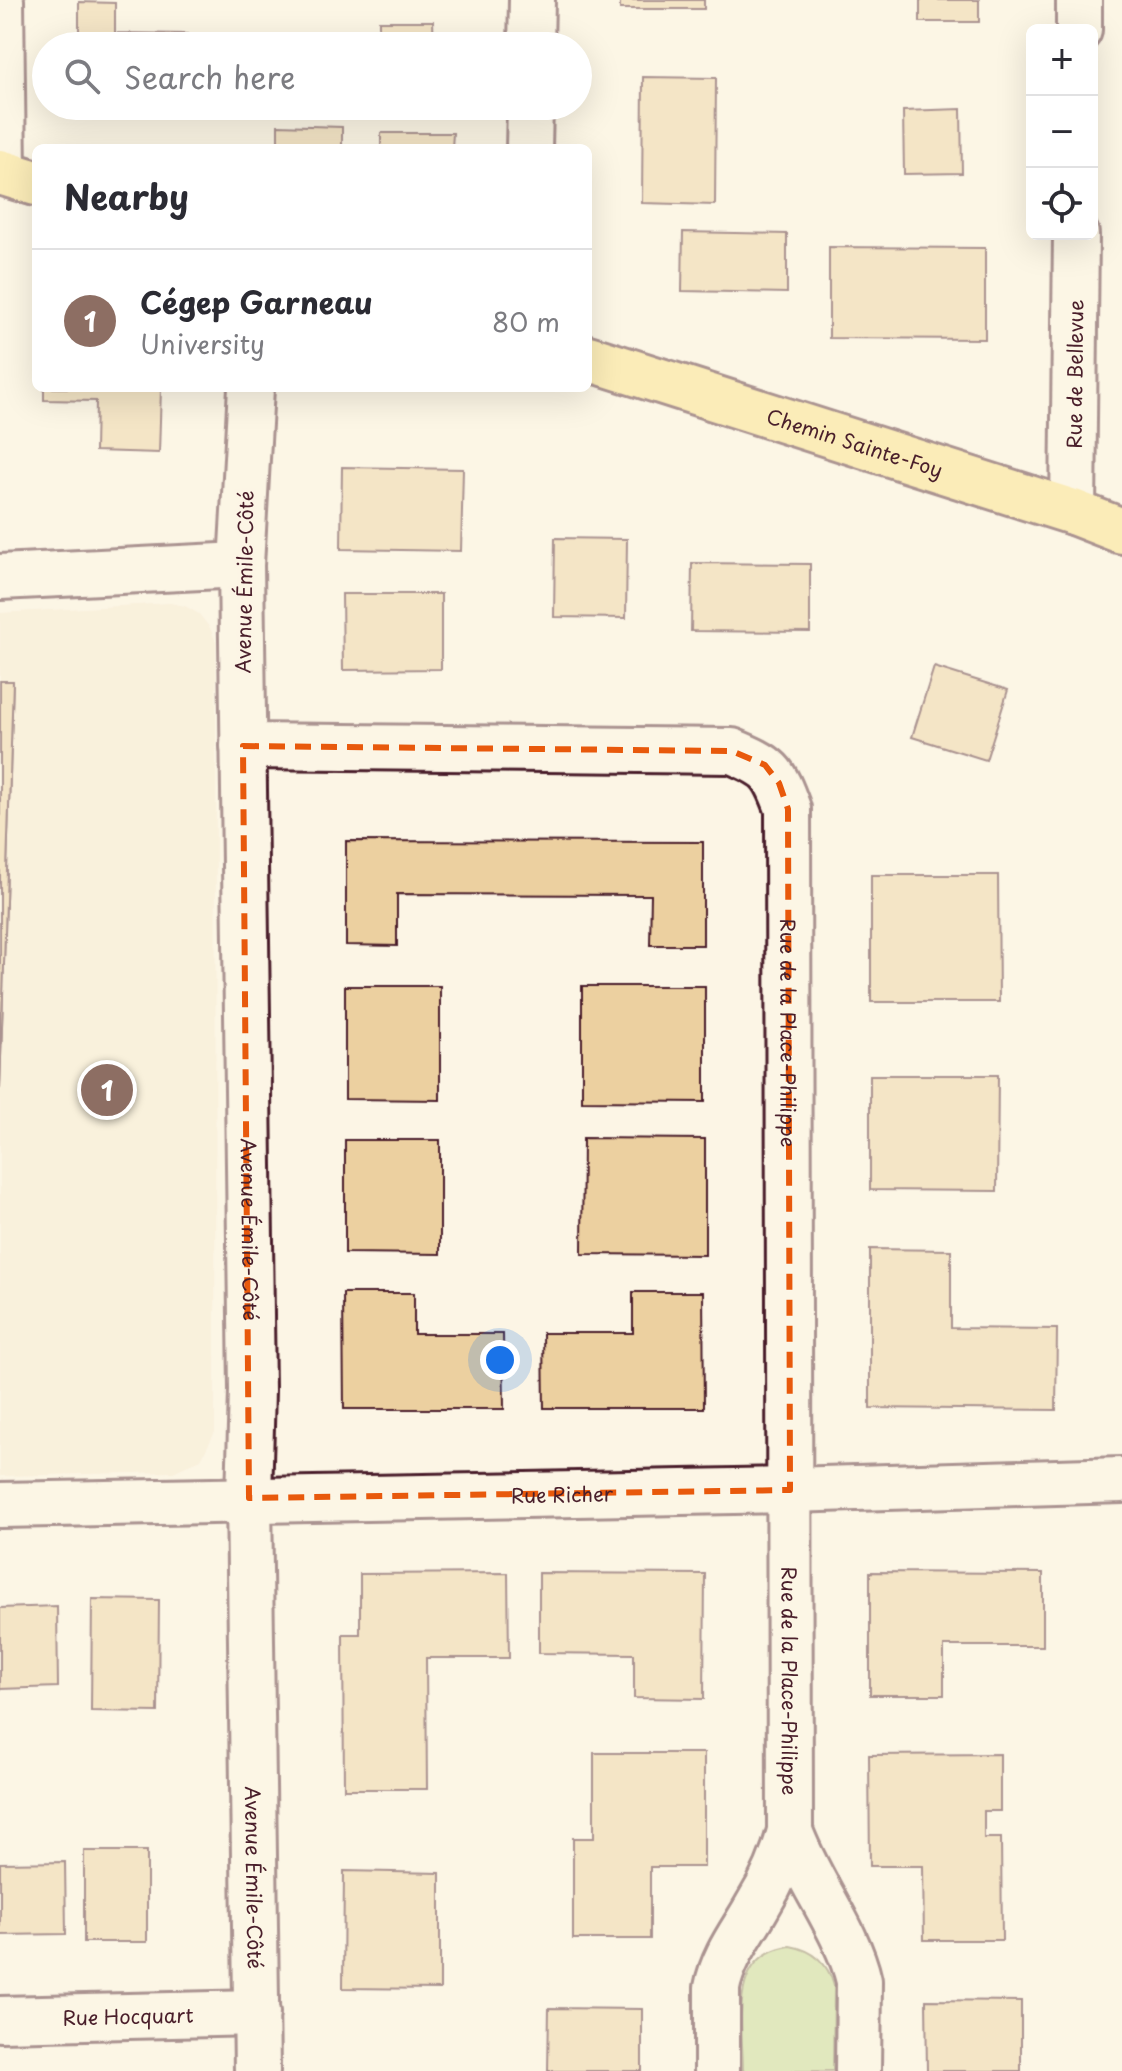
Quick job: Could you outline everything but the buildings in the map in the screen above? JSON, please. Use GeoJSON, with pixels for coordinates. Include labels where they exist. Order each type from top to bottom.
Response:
{"type":"FeatureCollection","features":[{"type":"Feature","properties":{"kind":"main road","name":"Chemin Sainte-Foy"},"geometry":{"type":"LineString","coordinates":[[592,359],[1073,512],[1122,531]]}},
{"type":"Feature","properties":{"kind":"street"},"geometry":{"type":"LineString","coordinates":[[1,0],[13,176]]}},
{"type":"Feature","properties":{"kind":"street"},"geometry":{"type":"LineString","coordinates":[[531,32],[532,0]]}},
{"type":"Feature","properties":{"kind":"street"},"geometry":{"type":"LineString","coordinates":[[1079,0],[1079,24]]}},
{"type":"Feature","properties":{"kind":"street"},"geometry":{"type":"LineString","coordinates":[[529,144],[530,120]]}},
{"type":"Feature","properties":{"kind":"street","name":"Rue de Bellevue"},"geometry":{"type":"LineString","coordinates":[[1073,512],[1076,240]]}},
{"type":"Feature","properties":{"kind":"street","name":"Avenue Émile-Côté"},"geometry":{"type":"LineString","coordinates":[[251,392],[241,565],[257,2071]]}},
{"type":"Feature","properties":{"kind":"street"},"geometry":{"type":"LineString","coordinates":[[0,577],[241,565]]}},
{"type":"Feature","properties":{"kind":"street","name":"Rue de la Place-Philippe"},"geometry":{"type":"LineString","coordinates":[[243,746],[732,751],[765,765],[779,783],[788,809],[790,1831],[776,1873],[719,1974],[717,2071]]}},
{"type":"Feature","properties":{"kind":"street","name":"Rue Richer"},"geometry":{"type":"LineString","coordinates":[[0,1505],[790,1490],[1122,1480]]}},
{"type":"Feature","properties":{"kind":"street","name":"Rue de la Place-Philippe"},"geometry":{"type":"LineString","coordinates":[[790,1831],[799,1856],[850,1950],[856,1967],[859,1981],[858,2071]]}},
{"type":"Feature","properties":{"kind":"street","name":"Rue Hocquart"},"geometry":{"type":"LineString","coordinates":[[0,2019],[257,2013]]}},
{"type":"Feature","properties":{"kind":"highlighted area"},"geometry":{"type":"Polygon","coordinates":[[[243,746],[732,751],[765,765],[779,783],[788,809],[790,1490],[249,1498],[243,746]]]}},
{"type":"Feature","properties":{"kind":"shaded area"},"geometry":{"type":"Polygon","coordinates":[[[170,603],[185,606],[199,614],[216,642],[215,1432],[201,1459],[173,1472],[0,1476],[0,613],[170,603]]]}},
{"type":"Feature","properties":{"kind":"green space"},"geometry":{"type":"Polygon","coordinates":[[[790,1946],[818,1958],[828,1970],[834,1986],[833,2071],[743,2071],[741,2013],[747,1977],[756,1963],[770,1952],[790,1946]]]}},
{"type":"Feature","properties":{"kind":"place","name":"Cégep Garneau"},"geometry":{"type":"Point","coordinates":[107,1090]}}]}
